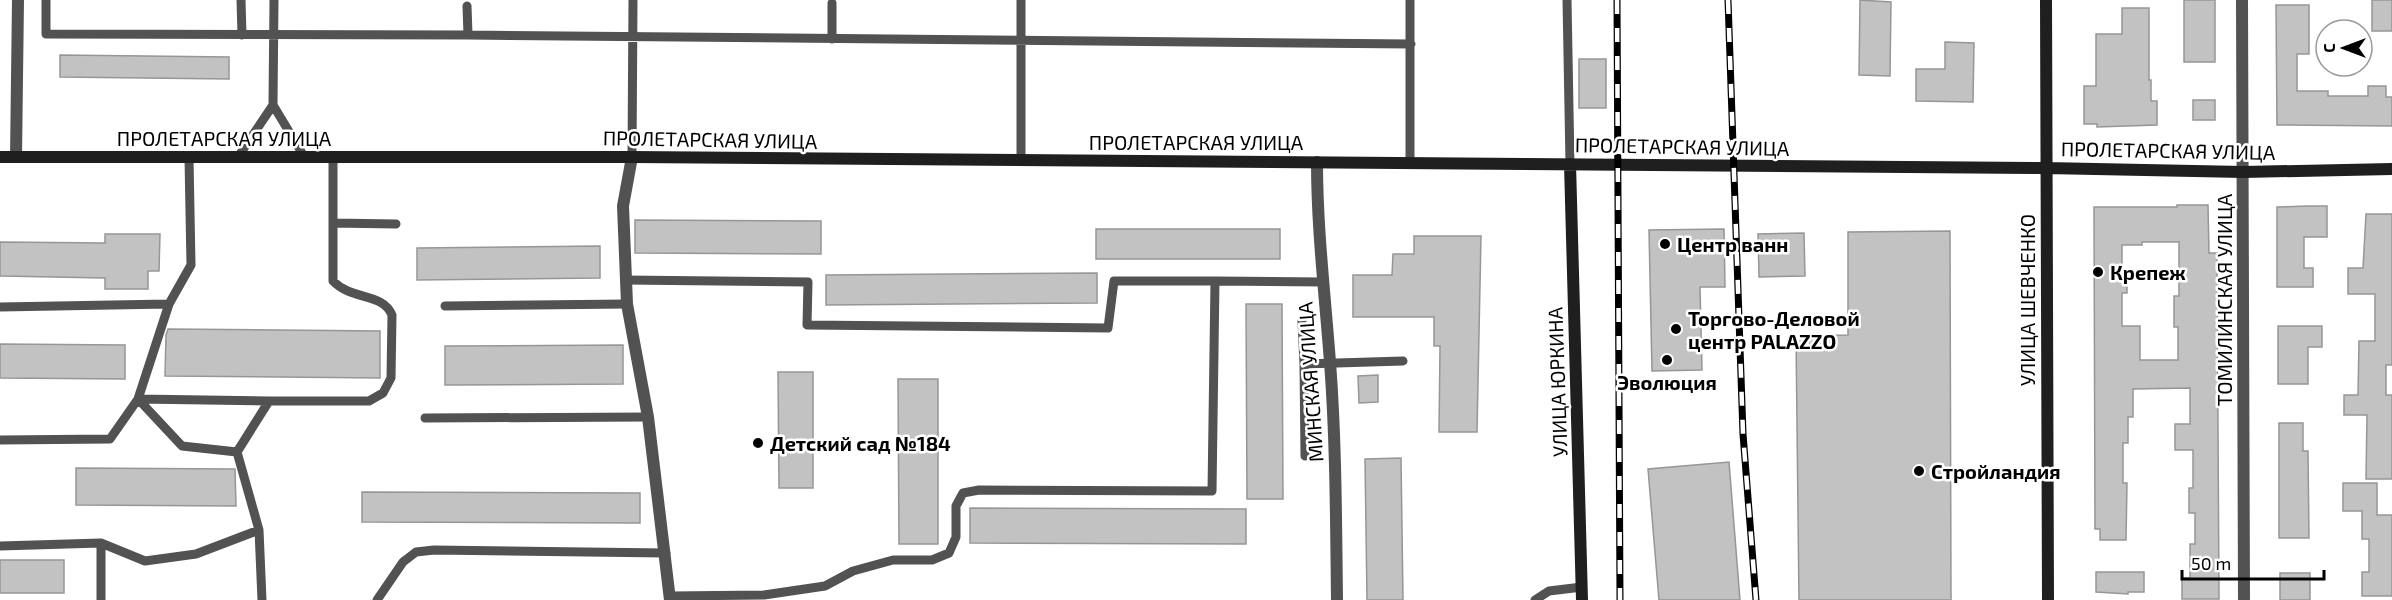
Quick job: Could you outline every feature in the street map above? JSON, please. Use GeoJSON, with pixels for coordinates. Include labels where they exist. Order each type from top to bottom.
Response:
{"type":"FeatureCollection","features":[{"type":"Feature","properties":{"kind":"main road","name":"УЛИЦА ШЕВЧЕНКО"},"geometry":{"type":"LineString","coordinates":[[2046,0],[2048,600]]}},
{"type":"Feature","properties":{"kind":"main road","name":"ПРОЛЕТАРСКАЯ УЛИЦА"},"geometry":{"type":"LineString","coordinates":[[0,157],[632,157],[1410,162],[2243,172],[2392,168]]}},
{"type":"Feature","properties":{"kind":"main road","name":"УЛИЦА ЮРКИНА"},"geometry":{"type":"LineString","coordinates":[[1570,164],[1582,600]]}},
{"type":"Feature","properties":{"kind":"street"},"geometry":{"type":"LineString","coordinates":[[16,158],[18,0]]}},
{"type":"Feature","properties":{"kind":"street","name":"ТОМИЛИНСКАЯ УЛИЦА"},"geometry":{"type":"LineString","coordinates":[[2242,0],[2244,600]]}},
{"type":"Feature","properties":{"kind":"street"},"geometry":{"type":"LineString","coordinates":[[632,157],[624,206],[627,304],[648,417],[670,598]]}},
{"type":"Feature","properties":{"kind":"street","name":"МИНСКАЯ УЛИЦА"},"geometry":{"type":"LineString","coordinates":[[1317,162],[1317,209],[1330,363],[1336,485],[1337,600]]}},
{"type":"Feature","properties":{"kind":"lane"},"geometry":{"type":"LineString","coordinates":[[46,0],[46,34],[468,35],[1411,44]]}},
{"type":"Feature","properties":{"kind":"lane"},"geometry":{"type":"LineString","coordinates":[[242,0],[242,35]]}},
{"type":"Feature","properties":{"kind":"lane"},"geometry":{"type":"LineString","coordinates":[[274,0],[273,105],[305,158]]}},
{"type":"Feature","properties":{"kind":"lane"},"geometry":{"type":"LineString","coordinates":[[632,157],[633,0]]}},
{"type":"Feature","properties":{"kind":"lane"},"geometry":{"type":"LineString","coordinates":[[1020,161],[1021,0]]}},
{"type":"Feature","properties":{"kind":"lane"},"geometry":{"type":"LineString","coordinates":[[1410,0],[1410,162]]}},
{"type":"Feature","properties":{"kind":"lane"},"geometry":{"type":"LineString","coordinates":[[1567,0],[1570,164]]}},
{"type":"Feature","properties":{"kind":"lane"},"geometry":{"type":"LineString","coordinates":[[831,3],[831,39]]}},
{"type":"Feature","properties":{"kind":"lane"},"geometry":{"type":"LineString","coordinates":[[467,6],[468,35]]}},
{"type":"Feature","properties":{"kind":"lane"},"geometry":{"type":"LineString","coordinates":[[238,158],[273,105]]}},
{"type":"Feature","properties":{"kind":"lane"},"geometry":{"type":"LineString","coordinates":[[0,440],[110,439],[138,399],[170,304],[191,265],[189,158]]}},
{"type":"Feature","properties":{"kind":"lane"},"geometry":{"type":"LineString","coordinates":[[138,399],[369,401],[382,393],[391,378],[392,315],[383,302],[340,289],[333,281],[333,158]]}},
{"type":"Feature","properties":{"kind":"lane"},"geometry":{"type":"LineString","coordinates":[[333,223],[396,224]]}},
{"type":"Feature","properties":{"kind":"lane"},"geometry":{"type":"LineString","coordinates":[[625,280],[808,282],[807,326],[1096,328],[1108,328],[1114,281],[1323,282]]}},
{"type":"Feature","properties":{"kind":"lane"},"geometry":{"type":"LineString","coordinates":[[670,598],[764,595],[825,586],[853,571],[893,560],[932,560],[949,553],[956,537],[956,506],[963,493],[979,490],[1212,491],[1215,281]]}},
{"type":"Feature","properties":{"kind":"lane"},"geometry":{"type":"LineString","coordinates":[[0,307],[170,304]]}},
{"type":"Feature","properties":{"kind":"lane"},"geometry":{"type":"LineString","coordinates":[[445,306],[627,304]]}},
{"type":"Feature","properties":{"kind":"lane"},"geometry":{"type":"LineString","coordinates":[[1302,321],[1305,456]]}},
{"type":"Feature","properties":{"kind":"lane"},"geometry":{"type":"LineString","coordinates":[[1304,364],[1403,361]]}},
{"type":"Feature","properties":{"kind":"lane"},"geometry":{"type":"LineString","coordinates":[[138,399],[182,446],[237,452]]}},
{"type":"Feature","properties":{"kind":"lane"},"geometry":{"type":"LineString","coordinates":[[262,600],[259,530],[237,452],[268,401]]}},
{"type":"Feature","properties":{"kind":"lane"},"geometry":{"type":"LineString","coordinates":[[425,418],[648,417]]}},
{"type":"Feature","properties":{"kind":"lane"},"geometry":{"type":"LineString","coordinates":[[0,546],[101,543],[145,561],[196,554],[259,530]]}},
{"type":"Feature","properties":{"kind":"lane"},"geometry":{"type":"LineString","coordinates":[[101,543],[101,600]]}},
{"type":"Feature","properties":{"kind":"lane"},"geometry":{"type":"LineString","coordinates":[[377,600],[403,562],[416,552],[434,550],[666,553]]}},
{"type":"Feature","properties":{"kind":"lane"},"geometry":{"type":"LineString","coordinates":[[1535,600],[1549,591],[1582,587]]}},
{"type":"Feature","properties":{"kind":"building"},"geometry":{"type":"Polygon","coordinates":[[[1860,0],[1891,2],[1890,76],[1859,75],[1860,0]]]}},
{"type":"Feature","properties":{"kind":"building"},"geometry":{"type":"Polygon","coordinates":[[[2184,0],[2215,0],[2215,62],[2184,62],[2184,0]]]}},
{"type":"Feature","properties":{"kind":"building"},"geometry":{"type":"Polygon","coordinates":[[[2372,0],[2392,0],[2392,31],[2374,31],[2374,18],[2372,18],[2372,0]]]}},
{"type":"Feature","properties":{"kind":"building"},"geometry":{"type":"Polygon","coordinates":[[[2276,5],[2309,5],[2309,54],[2297,54],[2297,91],[2328,91],[2328,96],[2368,96],[2368,86],[2386,86],[2386,97],[2392,97],[2392,126],[2277,125],[2276,5]]]}},
{"type":"Feature","properties":{"kind":"building"},"geometry":{"type":"Polygon","coordinates":[[[2122,8],[2149,8],[2149,80],[2151,80],[2151,101],[2157,101],[2157,125],[2097,127],[2097,124],[2084,124],[2084,86],[2096,86],[2096,34],[2122,34],[2122,8]]]}},
{"type":"Feature","properties":{"kind":"building"},"geometry":{"type":"Polygon","coordinates":[[[1945,42],[1974,43],[1973,102],[1916,101],[1916,69],[1945,69],[1945,42]]]}},
{"type":"Feature","properties":{"kind":"building"},"geometry":{"type":"Polygon","coordinates":[[[60,55],[229,57],[229,79],[60,77],[60,55]]]}},
{"type":"Feature","properties":{"kind":"building"},"geometry":{"type":"Polygon","coordinates":[[[1579,59],[1606,59],[1606,108],[1579,108],[1579,59]]]}},
{"type":"Feature","properties":{"kind":"building"},"geometry":{"type":"Polygon","coordinates":[[[2193,100],[2215,100],[2215,120],[2193,120],[2193,100]]]}},
{"type":"Feature","properties":{"kind":"building"},"geometry":{"type":"Polygon","coordinates":[[[2177,205],[2208,205],[2209,253],[2217,253],[2219,599],[2182,599],[2182,578],[2190,578],[2190,544],[2195,544],[2195,513],[2189,513],[2189,488],[2193,488],[2193,450],[2175,450],[2175,424],[2190,424],[2190,388],[2133,389],[2133,417],[2128,417],[2128,443],[2123,443],[2123,483],[2127,483],[2126,540],[2100,540],[2100,529],[2095,529],[2094,207],[2177,207],[2177,205]],[[2142,242],[2142,245],[2122,245],[2122,279],[2127,279],[2127,293],[2122,293],[2122,326],[2140,326],[2140,360],[2178,360],[2178,327],[2174,327],[2174,296],[2179,296],[2179,242],[2142,242]]]}},
{"type":"Feature","properties":{"kind":"building"},"geometry":{"type":"Polygon","coordinates":[[[2327,206],[2327,237],[2304,237],[2304,268],[2313,268],[2313,287],[2277,287],[2277,207],[2327,206]]]}},
{"type":"Feature","properties":{"kind":"building"},"geometry":{"type":"Polygon","coordinates":[[[2366,214],[2392,214],[2392,365],[2386,365],[2386,395],[2392,395],[2392,479],[2366,479],[2367,415],[2344,415],[2344,395],[2358,395],[2359,341],[2375,341],[2375,294],[2348,294],[2348,268],[2363,268],[2366,214]]]}},
{"type":"Feature","properties":{"kind":"building"},"geometry":{"type":"Polygon","coordinates":[[[635,220],[821,221],[821,254],[635,253],[635,220]]]}},
{"type":"Feature","properties":{"kind":"building"},"geometry":{"type":"Polygon","coordinates":[[[1096,229],[1280,229],[1280,259],[1096,259],[1096,229]]]}},
{"type":"Feature","properties":{"kind":"building","name":"Торгово-Деловой центр PALAZZO"},"geometry":{"type":"Polygon","coordinates":[[[1724,229],[1725,287],[1700,287],[1702,370],[1652,371],[1649,230],[1724,229]]]}},
{"type":"Feature","properties":{"kind":"building"},"geometry":{"type":"Polygon","coordinates":[[[1950,231],[1951,600],[1799,600],[1796,336],[1848,335],[1848,232],[1950,231]]]}},
{"type":"Feature","properties":{"kind":"building"},"geometry":{"type":"Polygon","coordinates":[[[1804,233],[1805,276],[1759,277],[1758,234],[1804,233]]]}},
{"type":"Feature","properties":{"kind":"building"},"geometry":{"type":"Polygon","coordinates":[[[105,234],[160,234],[159,271],[148,271],[148,289],[105,289],[105,278],[0,276],[0,242],[105,243],[105,234]]]}},
{"type":"Feature","properties":{"kind":"building"},"geometry":{"type":"Polygon","coordinates":[[[1414,236],[1481,236],[1477,432],[1439,432],[1440,346],[1434,346],[1434,317],[1353,317],[1353,275],[1392,275],[1393,254],[1414,254],[1414,236]]]}},
{"type":"Feature","properties":{"kind":"building"},"geometry":{"type":"Polygon","coordinates":[[[600,246],[600,278],[417,280],[417,248],[600,246]]]}},
{"type":"Feature","properties":{"kind":"building"},"geometry":{"type":"Polygon","coordinates":[[[1097,273],[1097,303],[826,305],[826,275],[1097,273]]]}},
{"type":"Feature","properties":{"kind":"building"},"geometry":{"type":"Polygon","coordinates":[[[1246,304],[1282,304],[1283,499],[1247,499],[1246,304]]]}},
{"type":"Feature","properties":{"kind":"building"},"geometry":{"type":"Polygon","coordinates":[[[2278,326],[2322,326],[2322,347],[2308,347],[2308,384],[2278,384],[2278,326]]]}},
{"type":"Feature","properties":{"kind":"building"},"geometry":{"type":"Polygon","coordinates":[[[168,329],[380,331],[380,378],[165,376],[168,329]]]}},
{"type":"Feature","properties":{"kind":"building"},"geometry":{"type":"Polygon","coordinates":[[[0,344],[125,345],[125,379],[0,378],[0,344]]]}},
{"type":"Feature","properties":{"kind":"building"},"geometry":{"type":"Polygon","coordinates":[[[623,345],[623,384],[445,385],[445,346],[623,345]]]}},
{"type":"Feature","properties":{"kind":"building"},"geometry":{"type":"Polygon","coordinates":[[[778,372],[813,372],[813,488],[779,488],[778,372]]]}},
{"type":"Feature","properties":{"kind":"building"},"geometry":{"type":"Polygon","coordinates":[[[1378,375],[1378,402],[1359,403],[1358,376],[1378,375]]]}},
{"type":"Feature","properties":{"kind":"building"},"geometry":{"type":"Polygon","coordinates":[[[898,379],[938,379],[938,544],[899,544],[898,379]]]}},
{"type":"Feature","properties":{"kind":"building"},"geometry":{"type":"Polygon","coordinates":[[[2279,423],[2303,423],[2303,451],[2308,451],[2309,538],[2279,538],[2279,423]]]}},
{"type":"Feature","properties":{"kind":"building"},"geometry":{"type":"Polygon","coordinates":[[[1401,458],[1403,600],[1367,600],[1365,459],[1401,458]]]}},
{"type":"Feature","properties":{"kind":"building"},"geometry":{"type":"Polygon","coordinates":[[[1729,462],[1740,600],[1659,600],[1648,469],[1729,462]]]}},
{"type":"Feature","properties":{"kind":"building"},"geometry":{"type":"Polygon","coordinates":[[[76,468],[235,469],[236,506],[76,505],[76,468]]]}},
{"type":"Feature","properties":{"kind":"building"},"geometry":{"type":"Polygon","coordinates":[[[2343,483],[2377,483],[2377,515],[2392,515],[2392,596],[2362,596],[2362,572],[2369,572],[2369,539],[2362,539],[2362,511],[2343,511],[2343,483]]]}},
{"type":"Feature","properties":{"kind":"building"},"geometry":{"type":"Polygon","coordinates":[[[362,492],[640,493],[640,523],[362,522],[362,492]]]}},
{"type":"Feature","properties":{"kind":"building"},"geometry":{"type":"Polygon","coordinates":[[[970,508],[1246,509],[1246,544],[970,543],[970,508]]]}},
{"type":"Feature","properties":{"kind":"building"},"geometry":{"type":"Polygon","coordinates":[[[0,560],[64,560],[64,593],[0,593],[0,560]]]}},
{"type":"Feature","properties":{"kind":"building"},"geometry":{"type":"Polygon","coordinates":[[[2096,572],[2144,572],[2144,592],[2128,592],[2128,594],[2096,592],[2096,572]]]}},
{"type":"Feature","properties":{"kind":"building"},"geometry":{"type":"Polygon","coordinates":[[[2280,573],[2310,573],[2310,600],[2280,600],[2280,573]]]}},
{"type":"Feature","properties":{"kind":"railway"},"geometry":{"type":"LineString","coordinates":[[1617,0],[1620,600]]}},
{"type":"Feature","properties":{"kind":"railway"},"geometry":{"type":"LineString","coordinates":[[1728,0],[1743,434],[1756,600]]}},
{"type":"Feature","properties":{"kind":"place","name":"Центр ванн"},"geometry":{"type":"Point","coordinates":[1665,244]}},
{"type":"Feature","properties":{"kind":"place","name":"Крепеж"},"geometry":{"type":"Point","coordinates":[2098,272]}},
{"type":"Feature","properties":{"kind":"place","name":"Торгово-Деловой центр PALAZZO"},"geometry":{"type":"Point","coordinates":[1676,329]}},
{"type":"Feature","properties":{"kind":"place","name":"Эволюция"},"geometry":{"type":"Point","coordinates":[1667,360]}},
{"type":"Feature","properties":{"kind":"place","name":"Детский сад №184"},"geometry":{"type":"Point","coordinates":[758,443]}},
{"type":"Feature","properties":{"kind":"place","name":"Стройландия"},"geometry":{"type":"Point","coordinates":[1919,471]}}]}
